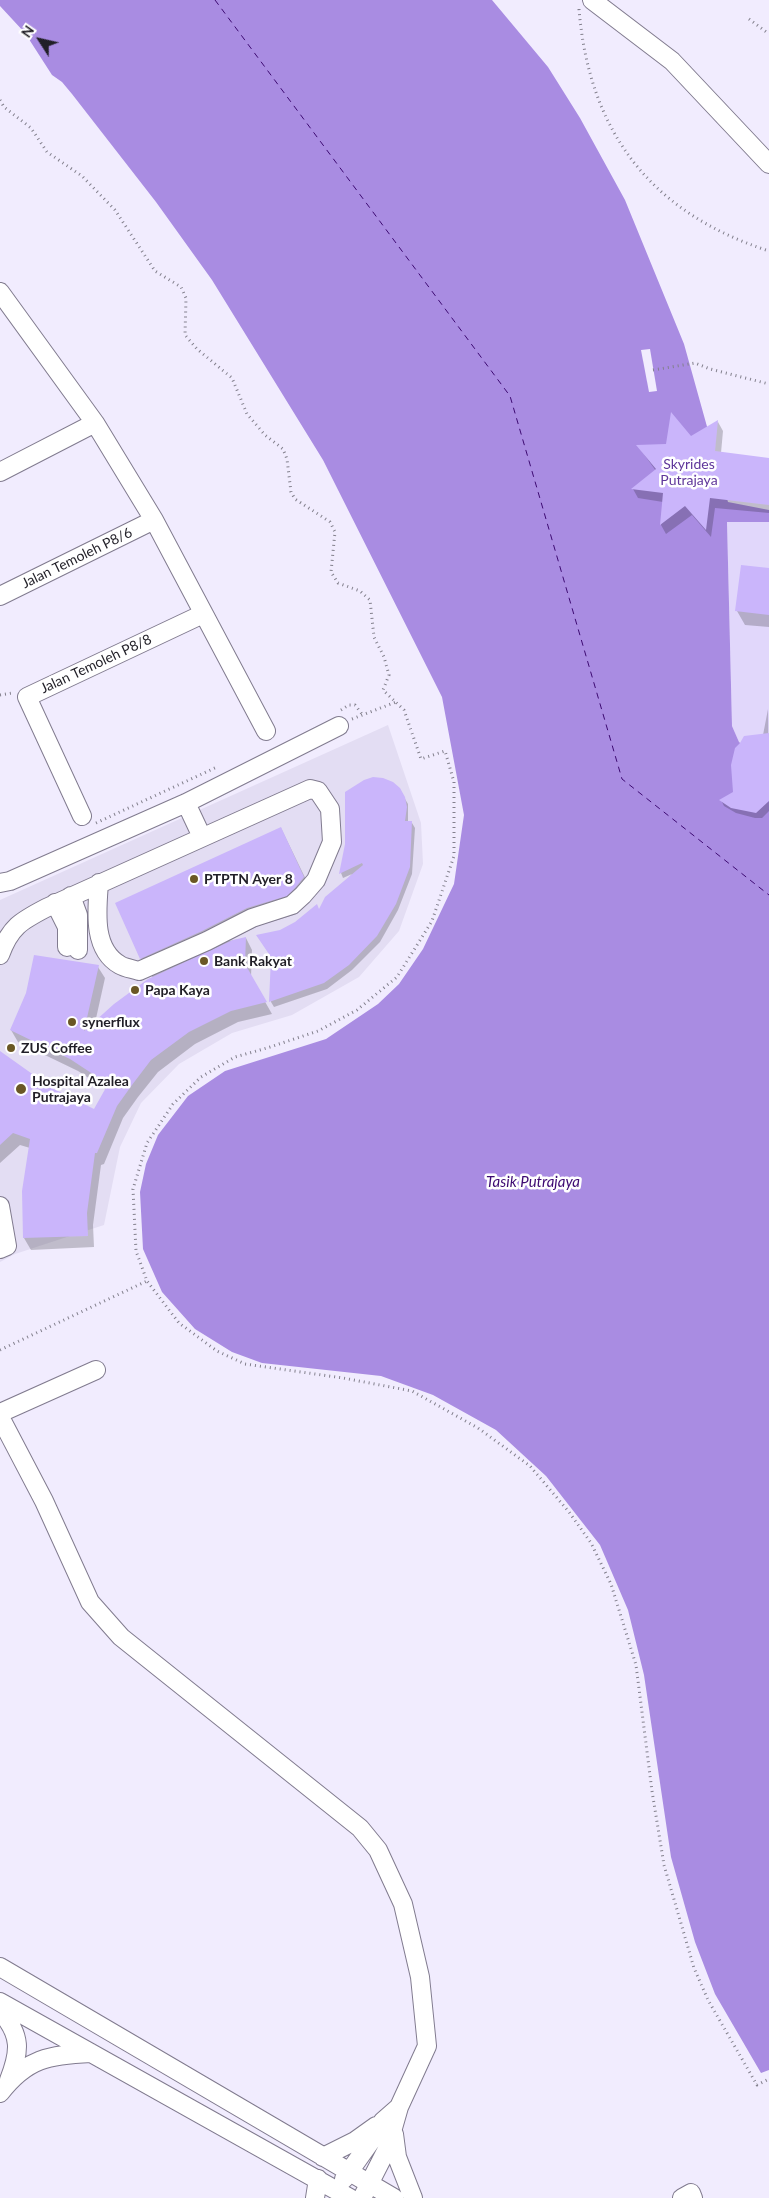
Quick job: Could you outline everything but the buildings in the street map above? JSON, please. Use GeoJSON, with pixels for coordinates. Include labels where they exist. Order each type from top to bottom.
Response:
{"type":"FeatureCollection","features":[{"type":"Feature","properties":{"kind":"street"},"geometry":{"type":"LineString","coordinates":[[592,0],[672,62],[769,164]]}},
{"type":"Feature","properties":{"kind":"street"},"geometry":{"type":"LineString","coordinates":[[0,292],[95,423],[154,520],[266,731]]}},
{"type":"Feature","properties":{"kind":"street"},"geometry":{"type":"LineString","coordinates":[[0,472],[95,423]]}},
{"type":"Feature","properties":{"kind":"street","name":"Jalan Temoleh P8/6"},"geometry":{"type":"LineString","coordinates":[[0,596],[154,520]]}},
{"type":"Feature","properties":{"kind":"street","name":"Jalan Temoleh P8/8"},"geometry":{"type":"LineString","coordinates":[[86,821],[27,697],[203,614]]}},
{"type":"Feature","properties":{"kind":"street"},"geometry":{"type":"LineString","coordinates":[[0,883],[10,881],[186,803],[337,720]]}},
{"type":"Feature","properties":{"kind":"street"},"geometry":{"type":"LineString","coordinates":[[0,955],[6,937],[20,921],[63,900],[310,789],[318,791],[330,809],[332,842],[316,880],[292,905],[252,918],[207,941],[138,971],[120,965],[106,953],[98,930],[97,906],[100,884]]}},
{"type":"Feature","properties":{"kind":"street"},"geometry":{"type":"LineString","coordinates":[[186,803],[202,837]]}},
{"type":"Feature","properties":{"kind":"street"},"geometry":{"type":"LineString","coordinates":[[63,900],[78,915],[73,951]]}},
{"type":"Feature","properties":{"kind":"street"},"geometry":{"type":"LineString","coordinates":[[0,1206],[7,1246],[0,1249]]}},
{"type":"Feature","properties":{"kind":"street"},"geometry":{"type":"LineString","coordinates":[[0,1413],[96,1370]]}},
{"type":"Feature","properties":{"kind":"street"},"geometry":{"type":"LineString","coordinates":[[0,1417],[44,1502],[90,1602],[121,1637],[346,1815],[360,1828],[378,1850],[403,1904],[420,1977],[427,2046],[399,2108],[388,2125],[351,2171],[343,2194],[0,2002]]}},
{"type":"Feature","properties":{"kind":"street"},"geometry":{"type":"LineString","coordinates":[[0,1967],[323,2158],[351,2171],[366,2190],[394,2198]]}},
{"type":"Feature","properties":{"kind":"street"},"geometry":{"type":"LineString","coordinates":[[0,2011],[7,2018],[16,2034],[19,2048],[16,2062],[4,2088]]}},
{"type":"Feature","properties":{"kind":"street"},"geometry":{"type":"LineString","coordinates":[[4,2088],[31,2064],[45,2058],[66,2054],[92,2053]]}},
{"type":"Feature","properties":{"kind":"street"},"geometry":{"type":"LineString","coordinates":[[323,2158],[388,2125]]}},
{"type":"Feature","properties":{"kind":"street"},"geometry":{"type":"LineString","coordinates":[[366,2190],[387,2149],[388,2125]]}},
{"type":"Feature","properties":{"kind":"street"},"geometry":{"type":"LineString","coordinates":[[388,2125],[397,2156],[413,2198]]}},
{"type":"Feature","properties":{"kind":"street"},"geometry":{"type":"LineString","coordinates":[[315,2198],[318,2179]]}},
{"type":"Feature","properties":{"kind":"path"},"geometry":{"type":"LineString","coordinates":[[578,0],[584,47],[591,77],[605,116],[626,154],[658,188],[694,217],[726,234],[769,251]]}},
{"type":"Feature","properties":{"kind":"path"},"geometry":{"type":"LineString","coordinates":[[749,19],[769,34]]}},
{"type":"Feature","properties":{"kind":"path"},"geometry":{"type":"LineString","coordinates":[[0,100],[4,107],[31,128],[47,152],[82,176],[116,210],[155,271],[181,287],[186,298],[185,335],[197,349],[232,378],[247,414],[265,435],[283,449],[288,459],[291,492],[295,499],[330,522],[335,532],[331,572],[338,583],[360,591],[370,600],[374,637],[384,656],[389,675],[383,690],[404,710],[420,759],[445,751],[454,782],[454,856],[432,921],[397,976],[357,1010],[318,1030],[235,1057],[201,1077],[173,1104],[147,1143],[133,1189],[136,1250],[147,1281],[179,1323],[217,1351],[245,1364],[351,1379],[412,1392],[428,1400],[478,1428],[530,1466],[569,1512],[591,1543],[611,1584],[636,1665],[652,1791],[664,1865],[694,1968],[708,2000],[757,2085],[769,2079]]}},
{"type":"Feature","properties":{"kind":"path"},"geometry":{"type":"LineString","coordinates":[[654,370],[696,363],[719,372],[769,384]]}},
{"type":"Feature","properties":{"kind":"path"},"geometry":{"type":"LineString","coordinates":[[337,720],[362,714],[396,702]]}},
{"type":"Feature","properties":{"kind":"path"},"geometry":{"type":"LineString","coordinates":[[337,720],[349,705],[355,705],[362,714]]}},
{"type":"Feature","properties":{"kind":"path"},"geometry":{"type":"LineString","coordinates":[[86,821],[226,763]]}},
{"type":"Feature","properties":{"kind":"path"},"geometry":{"type":"LineString","coordinates":[[0,1350],[147,1281]]}},
{"type":"Feature","properties":{"kind":"shaded area"},"geometry":{"type":"Polygon","coordinates":[[[727,522],[769,522],[769,765],[739,742],[732,726],[727,522]]]}},
{"type":"Feature","properties":{"kind":"shaded area"},"geometry":{"type":"Polygon","coordinates":[[[388,725],[421,823],[423,864],[399,931],[359,977],[292,1015],[232,1033],[179,1064],[141,1103],[120,1147],[104,1225],[15,1254],[0,1262],[0,900],[388,725]]]}},
{"type":"Feature","properties":{"kind":"water","name":"Tasik Putrajaya"},"geometry":{"type":"Polygon","coordinates":[[[0,0],[492,0],[548,67],[580,118],[625,200],[684,344],[728,502],[769,510],[769,522],[727,522],[732,726],[739,742],[769,765],[769,2070],[761,2073],[715,1994],[695,1942],[671,1857],[644,1675],[628,1610],[600,1545],[546,1476],[496,1430],[433,1395],[381,1376],[262,1363],[232,1352],[195,1329],[162,1292],[143,1249],[140,1192],[146,1164],[158,1135],[188,1096],[225,1071],[326,1039],[378,1004],[399,984],[423,949],[454,884],[464,815],[442,697],[323,460],[212,280],[156,202],[72,94],[62,82],[52,75],[25,33],[0,6],[0,0]]]}},
{"type":"Feature","properties":{"kind":"pier"},"geometry":{"type":"Polygon","coordinates":[[[650,349],[657,391],[649,392],[641,350],[650,349]]]}},
{"type":"Feature","properties":{"kind":"ferry route"},"geometry":{"type":"LineString","coordinates":[[215,0],[510,396],[622,779],[769,895]]}},
{"type":"Feature","properties":{"kind":"place","name":"PTPTN Ayer 8"},"geometry":{"type":"Point","coordinates":[194,879]}},
{"type":"Feature","properties":{"kind":"place","name":"Bank Rakyat"},"geometry":{"type":"Point","coordinates":[204,961]}},
{"type":"Feature","properties":{"kind":"place","name":"Papa Kaya"},"geometry":{"type":"Point","coordinates":[135,990]}},
{"type":"Feature","properties":{"kind":"place","name":"synerflux"},"geometry":{"type":"Point","coordinates":[72,1022]}},
{"type":"Feature","properties":{"kind":"place","name":"ZUS Coffee"},"geometry":{"type":"Point","coordinates":[11,1048]}},
{"type":"Feature","properties":{"kind":"place","name":"Hospital Azalea Putrajaya"},"geometry":{"type":"Point","coordinates":[21,1089]}},
{"type":"Feature","properties":{"kind":"park label","name":"Skyrides Putrajaya"},"geometry":{"type":"Point","coordinates":[689,472]}}]}
